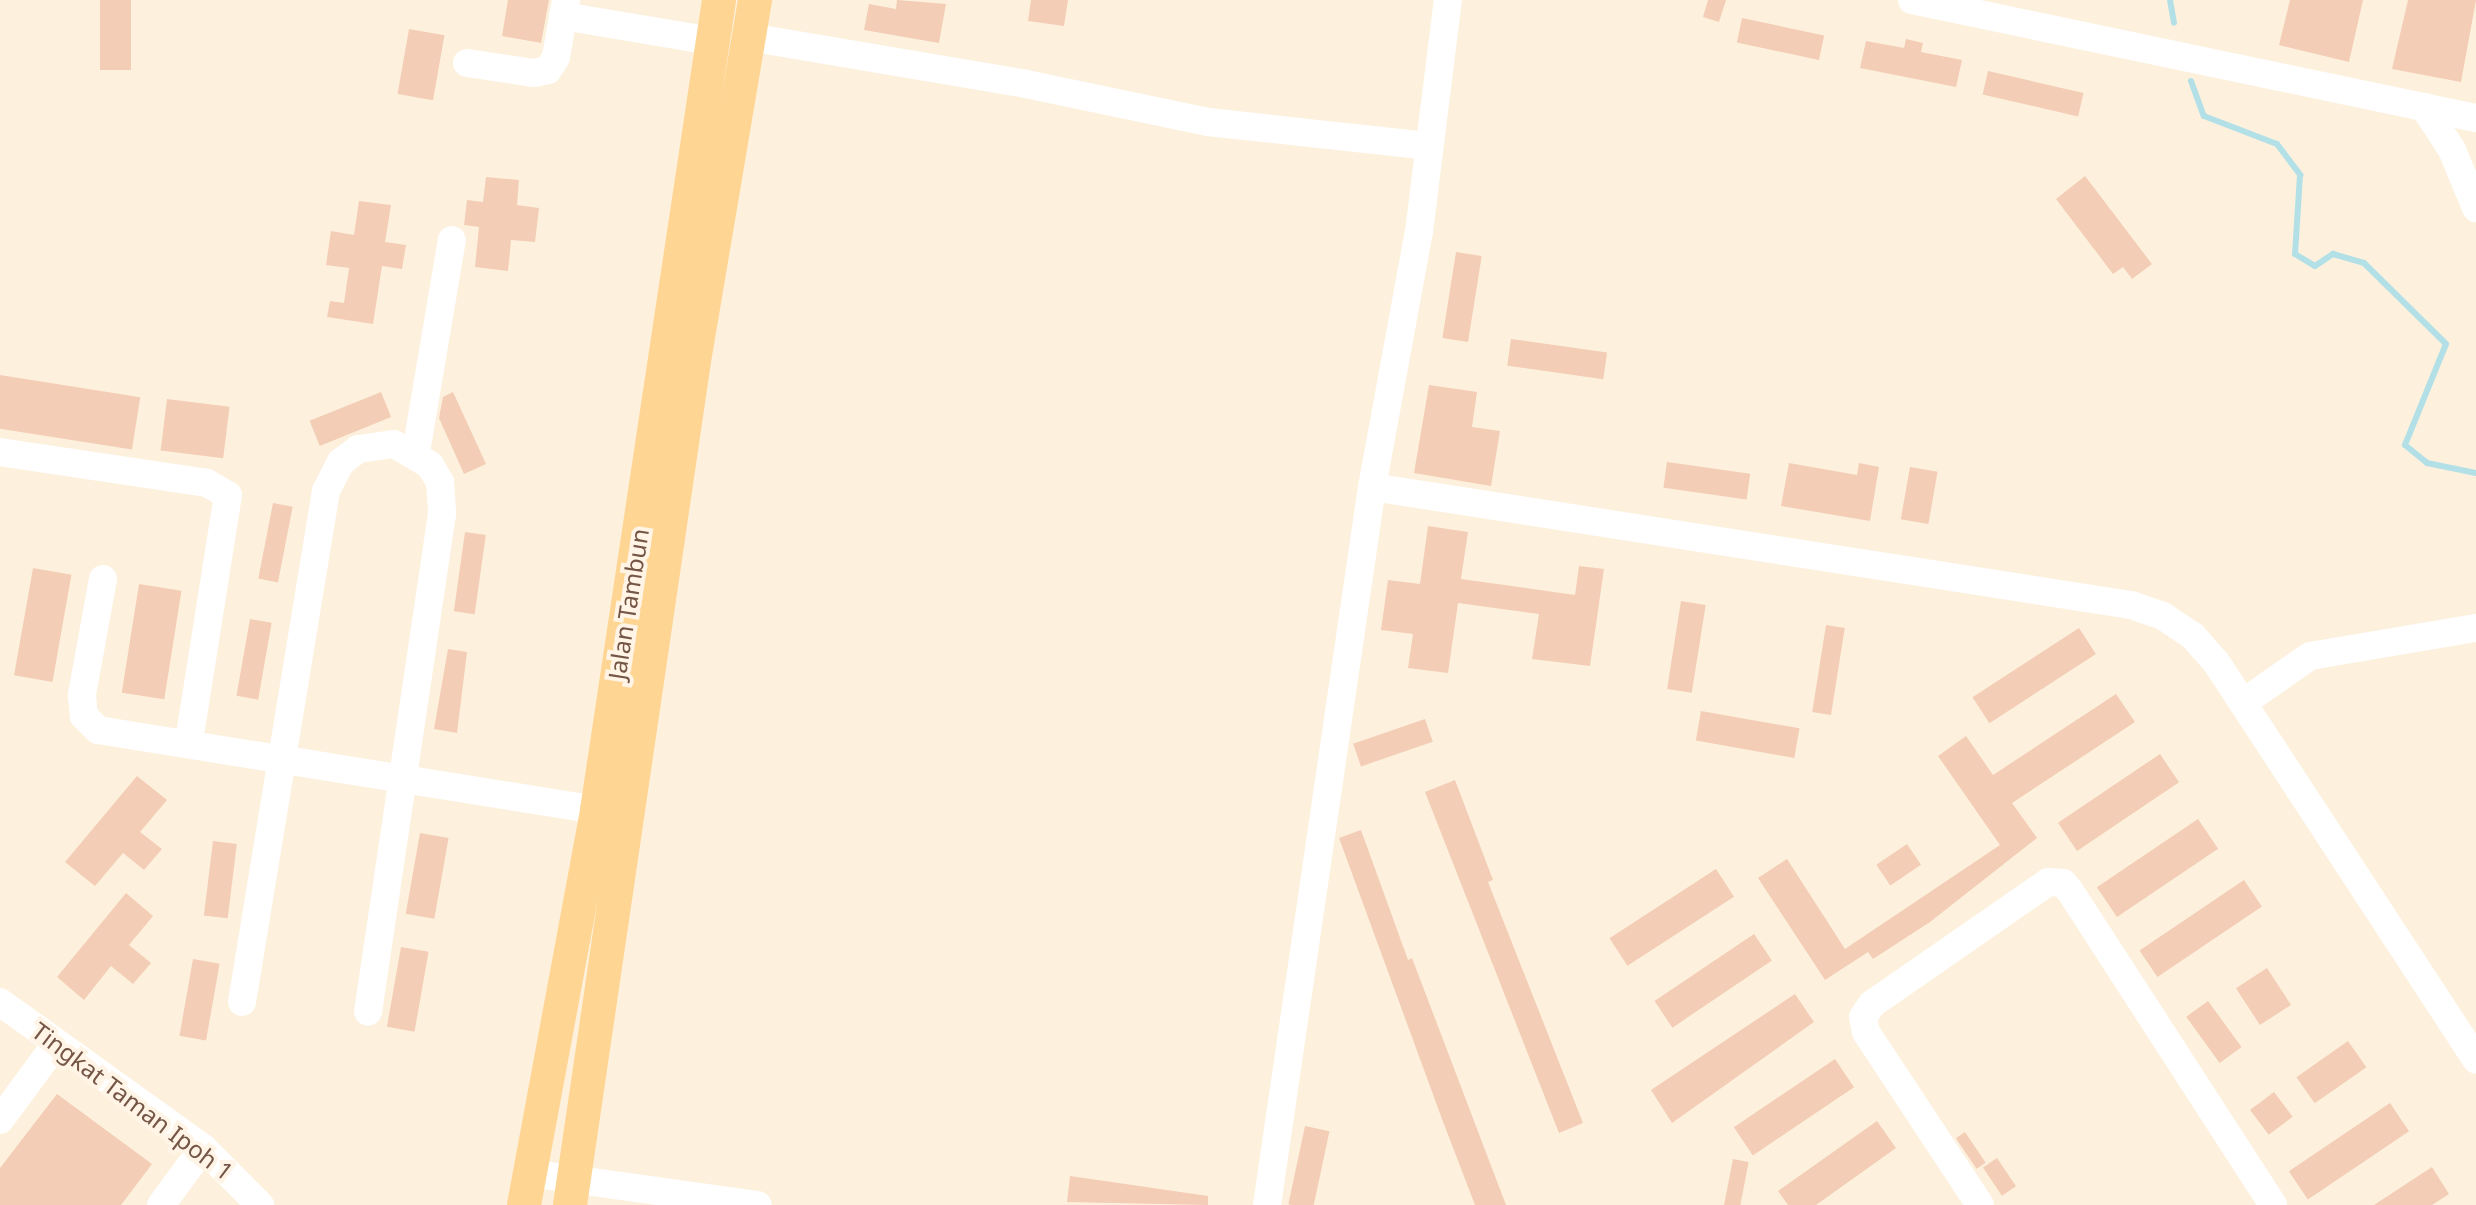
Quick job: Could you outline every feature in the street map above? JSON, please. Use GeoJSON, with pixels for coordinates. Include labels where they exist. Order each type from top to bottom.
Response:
{"type":"FeatureCollection","features":[{"type":"Feature","properties":{"kind":"main road","name":"Jalan Tambun"},"geometry":{"type":"LineString","coordinates":[[527,1189],[597,810],[719,0]]}},
{"type":"Feature","properties":{"kind":"main road","name":"Jalan Tambun"},"geometry":{"type":"LineString","coordinates":[[572,1193],[694,361],[755,0]]}},
{"type":"Feature","properties":{"kind":"street"},"geometry":{"type":"LineString","coordinates":[[1267,1205],[1372,487],[1419,232],[1448,0]]}},
{"type":"Feature","properties":{"kind":"street"},"geometry":{"type":"LineString","coordinates":[[1912,0],[1988,8],[2476,118]]}},
{"type":"Feature","properties":{"kind":"street"},"geometry":{"type":"LineString","coordinates":[[467,63],[534,73],[548,70],[556,57],[564,8],[713,41]]}},
{"type":"Feature","properties":{"kind":"street"},"geometry":{"type":"LineString","coordinates":[[749,37],[1026,84],[1208,122],[1428,146]]}},
{"type":"Feature","properties":{"kind":"street"},"geometry":{"type":"LineString","coordinates":[[2424,107],[2452,150],[2476,208]]}},
{"type":"Feature","properties":{"kind":"street"},"geometry":{"type":"LineString","coordinates":[[416,452],[452,240]]}},
{"type":"Feature","properties":{"kind":"street"},"geometry":{"type":"LineString","coordinates":[[242,1002],[284,762],[326,491],[341,462],[358,449],[394,444],[416,452],[440,482],[442,514],[368,1012]]}},
{"type":"Feature","properties":{"kind":"street"},"geometry":{"type":"LineString","coordinates":[[0,452],[207,483],[228,495],[189,742]]}},
{"type":"Feature","properties":{"kind":"street"},"geometry":{"type":"LineString","coordinates":[[1372,487],[2131,605],[2163,616],[2193,636],[2244,702],[2468,1026],[2476,1059]]}},
{"type":"Feature","properties":{"kind":"street"},"geometry":{"type":"LineString","coordinates":[[103,579],[82,695],[84,716],[98,730],[189,742],[284,762],[597,810]]}},
{"type":"Feature","properties":{"kind":"street"},"geometry":{"type":"LineString","coordinates":[[2244,702],[2310,656],[2476,628]]}},
{"type":"Feature","properties":{"kind":"street"},"geometry":{"type":"LineString","coordinates":[[1980,1205],[1866,1032],[1863,1017],[1872,1004],[2048,882],[2063,883],[2070,891],[2273,1205]]}},
{"type":"Feature","properties":{"kind":"street","name":"Tingkat Taman Ipoh 1"},"geometry":{"type":"LineString","coordinates":[[0,1002],[203,1148],[260,1205]]}},
{"type":"Feature","properties":{"kind":"street"},"geometry":{"type":"LineString","coordinates":[[0,1120],[56,1044]]}},
{"type":"Feature","properties":{"kind":"street"},"geometry":{"type":"LineString","coordinates":[[161,1205],[203,1148]]}},
{"type":"Feature","properties":{"kind":"street"},"geometry":{"type":"LineString","coordinates":[[527,1189],[758,1205]]}},
{"type":"Feature","properties":{"kind":"building"},"geometry":{"type":"Polygon","coordinates":[[[100,0],[131,0],[131,70],[100,70],[100,0]]]}},
{"type":"Feature","properties":{"kind":"building"},"geometry":{"type":"Polygon","coordinates":[[[508,0],[549,0],[541,43],[502,36],[508,0]]]}},
{"type":"Feature","properties":{"kind":"building"},"geometry":{"type":"Polygon","coordinates":[[[897,0],[946,4],[939,43],[864,30],[869,4],[896,9],[897,0]]]}},
{"type":"Feature","properties":{"kind":"building"},"geometry":{"type":"Polygon","coordinates":[[[1031,0],[1068,0],[1064,26],[1028,21],[1031,0]]]}},
{"type":"Feature","properties":{"kind":"building"},"geometry":{"type":"Polygon","coordinates":[[[1708,0],[1726,0],[1719,22],[1703,17],[1708,0]]]}},
{"type":"Feature","properties":{"kind":"building"},"geometry":{"type":"Polygon","coordinates":[[[2290,0],[2363,0],[2349,62],[2279,45],[2290,0]]]}},
{"type":"Feature","properties":{"kind":"building"},"geometry":{"type":"Polygon","coordinates":[[[2408,0],[2476,0],[2461,82],[2392,69],[2408,0]]]}},
{"type":"Feature","properties":{"kind":"building"},"geometry":{"type":"Polygon","coordinates":[[[1742,18],[1824,35],[1819,60],[1737,42],[1742,18]]]}},
{"type":"Feature","properties":{"kind":"building"},"geometry":{"type":"Polygon","coordinates":[[[409,29],[444,35],[433,100],[398,94],[409,29]]]}},
{"type":"Feature","properties":{"kind":"building"},"geometry":{"type":"Polygon","coordinates":[[[1906,39],[1923,43],[1921,52],[1962,60],[1956,87],[1860,68],[1866,41],[1904,48],[1906,39]]]}},
{"type":"Feature","properties":{"kind":"building"},"geometry":{"type":"Polygon","coordinates":[[[1988,71],[2083,93],[2078,116],[1983,94],[1988,71]]]}},
{"type":"Feature","properties":{"kind":"building"},"geometry":{"type":"Polygon","coordinates":[[[2085,176],[2152,264],[2132,279],[2123,267],[2113,274],[2056,199],[2085,176]]]}},
{"type":"Feature","properties":{"kind":"building"},"geometry":{"type":"Polygon","coordinates":[[[486,177],[519,180],[517,205],[539,208],[535,242],[511,240],[508,271],[475,267],[479,227],[464,225],[467,200],[483,202],[486,177]]]}},
{"type":"Feature","properties":{"kind":"building"},"geometry":{"type":"Polygon","coordinates":[[[359,201],[391,205],[385,242],[406,245],[402,269],[382,266],[373,324],[327,317],[330,301],[344,303],[349,268],[326,265],[331,231],[354,235],[359,201]]]}},
{"type":"Feature","properties":{"kind":"building"},"geometry":{"type":"Polygon","coordinates":[[[1456,252],[1482,256],[1468,342],[1442,338],[1456,252]]]}},
{"type":"Feature","properties":{"kind":"building"},"geometry":{"type":"Polygon","coordinates":[[[1511,339],[1607,352],[1603,379],[1507,366],[1511,339]]]}},
{"type":"Feature","properties":{"kind":"building"},"geometry":{"type":"Polygon","coordinates":[[[0,375],[140,397],[132,450],[0,429],[0,375]]]}},
{"type":"Feature","properties":{"kind":"building"},"geometry":{"type":"Polygon","coordinates":[[[1429,385],[1477,392],[1472,427],[1500,431],[1491,486],[1414,473],[1429,385]]]}},
{"type":"Feature","properties":{"kind":"building"},"geometry":{"type":"Polygon","coordinates":[[[381,392],[391,417],[320,446],[310,421],[381,392]]]}},
{"type":"Feature","properties":{"kind":"building"},"geometry":{"type":"Polygon","coordinates":[[[453,392],[486,464],[464,474],[439,418],[443,397],[453,392]]]}},
{"type":"Feature","properties":{"kind":"building"},"geometry":{"type":"Polygon","coordinates":[[[167,399],[230,407],[223,458],[161,451],[167,399]]]}},
{"type":"Feature","properties":{"kind":"building"},"geometry":{"type":"Polygon","coordinates":[[[1667,462],[1750,474],[1747,499],[1663,488],[1667,462]]]}},
{"type":"Feature","properties":{"kind":"building"},"geometry":{"type":"Polygon","coordinates":[[[1789,463],[1857,475],[1859,463],[1879,467],[1870,521],[1781,506],[1789,463]]]}},
{"type":"Feature","properties":{"kind":"building"},"geometry":{"type":"Polygon","coordinates":[[[1910,467],[1938,472],[1928,524],[1901,519],[1910,467]]]}},
{"type":"Feature","properties":{"kind":"building"},"geometry":{"type":"Polygon","coordinates":[[[273,503],[293,507],[278,582],[258,579],[273,503]]]}},
{"type":"Feature","properties":{"kind":"building"},"geometry":{"type":"Polygon","coordinates":[[[1428,526],[1468,532],[1461,579],[1575,595],[1579,566],[1604,569],[1590,666],[1532,659],[1539,614],[1458,603],[1448,673],[1408,668],[1413,634],[1381,630],[1388,580],[1420,584],[1428,526]]]}},
{"type":"Feature","properties":{"kind":"building"},"geometry":{"type":"Polygon","coordinates":[[[465,532],[486,535],[475,614],[454,611],[465,532]]]}},
{"type":"Feature","properties":{"kind":"building"},"geometry":{"type":"Polygon","coordinates":[[[33,568],[71,575],[52,682],[14,675],[33,568]]]}},
{"type":"Feature","properties":{"kind":"building"},"geometry":{"type":"Polygon","coordinates":[[[139,584],[181,591],[164,699],[122,693],[139,584]]]}},
{"type":"Feature","properties":{"kind":"building"},"geometry":{"type":"Polygon","coordinates":[[[1681,601],[1706,605],[1692,693],[1667,689],[1681,601]]]}},
{"type":"Feature","properties":{"kind":"building"},"geometry":{"type":"Polygon","coordinates":[[[250,619],[272,623],[258,700],[236,696],[250,619]]]}},
{"type":"Feature","properties":{"kind":"building"},"geometry":{"type":"Polygon","coordinates":[[[1826,625],[1845,628],[1831,715],[1812,712],[1826,625]]]}},
{"type":"Feature","properties":{"kind":"building"},"geometry":{"type":"Polygon","coordinates":[[[2079,628],[2096,654],[1989,723],[1972,697],[2079,628]]]}},
{"type":"Feature","properties":{"kind":"building"},"geometry":{"type":"Polygon","coordinates":[[[448,649],[467,652],[457,733],[434,729],[448,649]]]}},
{"type":"Feature","properties":{"kind":"building"},"geometry":{"type":"Polygon","coordinates":[[[2116,694],[2135,722],[2012,803],[2037,838],[1930,922],[1873,959],[1868,952],[1825,980],[1758,878],[1787,859],[1845,949],[2000,845],[1938,756],[1966,736],[1993,775],[2116,694]]]}},
{"type":"Feature","properties":{"kind":"building"},"geometry":{"type":"Polygon","coordinates":[[[1701,711],[1799,728],[1794,758],[1696,741],[1701,711]]]}},
{"type":"Feature","properties":{"kind":"building"},"geometry":{"type":"Polygon","coordinates":[[[1425,719],[1433,742],[1361,766],[1353,744],[1425,719]]]}},
{"type":"Feature","properties":{"kind":"building"},"geometry":{"type":"Polygon","coordinates":[[[2160,754],[2179,782],[2077,851],[2058,823],[2160,754]]]}},
{"type":"Feature","properties":{"kind":"building"},"geometry":{"type":"Polygon","coordinates":[[[137,776],[167,800],[140,832],[162,849],[144,870],[123,853],[95,886],[65,862],[137,776]]]}},
{"type":"Feature","properties":{"kind":"building"},"geometry":{"type":"Polygon","coordinates":[[[1455,780],[1493,880],[1488,882],[1583,1123],[1559,1133],[1425,792],[1455,780]]]}},
{"type":"Feature","properties":{"kind":"building"},"geometry":{"type":"Polygon","coordinates":[[[2198,819],[2218,849],[2117,917],[2097,887],[2198,819]]]}},
{"type":"Feature","properties":{"kind":"building"},"geometry":{"type":"Polygon","coordinates":[[[1361,830],[1408,960],[1412,958],[1506,1205],[1475,1205],[1339,838],[1361,830]]]}},
{"type":"Feature","properties":{"kind":"building"},"geometry":{"type":"Polygon","coordinates":[[[420,833],[449,838],[434,919],[406,914],[420,833]]]}},
{"type":"Feature","properties":{"kind":"building"},"geometry":{"type":"Polygon","coordinates":[[[213,841],[237,844],[228,918],[204,915],[213,841]]]}},
{"type":"Feature","properties":{"kind":"building"},"geometry":{"type":"Polygon","coordinates":[[[1907,844],[1921,865],[1890,885],[1876,865],[1907,844]]]}},
{"type":"Feature","properties":{"kind":"building"},"geometry":{"type":"Polygon","coordinates":[[[1716,869],[1734,897],[1627,966],[1609,938],[1716,869]]]}},
{"type":"Feature","properties":{"kind":"building"},"geometry":{"type":"Polygon","coordinates":[[[2244,880],[2262,907],[2157,977],[2140,950],[2244,880]]]}},
{"type":"Feature","properties":{"kind":"building"},"geometry":{"type":"Polygon","coordinates":[[[126,893],[153,916],[129,945],[151,963],[133,984],[111,966],[84,1000],[57,977],[126,893]]]}},
{"type":"Feature","properties":{"kind":"building"},"geometry":{"type":"Polygon","coordinates":[[[1754,934],[1772,961],[1672,1028],[1655,1001],[1754,934]]]}},
{"type":"Feature","properties":{"kind":"building"},"geometry":{"type":"Polygon","coordinates":[[[401,947],[429,952],[415,1032],[387,1027],[401,947]]]}},
{"type":"Feature","properties":{"kind":"building"},"geometry":{"type":"Polygon","coordinates":[[[193,959],[220,964],[206,1041],[179,1036],[193,959]]]}},
{"type":"Feature","properties":{"kind":"building"},"geometry":{"type":"Polygon","coordinates":[[[2267,968],[2291,1005],[2260,1025],[2236,988],[2267,968]]]}},
{"type":"Feature","properties":{"kind":"building"},"geometry":{"type":"Polygon","coordinates":[[[1795,994],[1814,1022],[1672,1123],[1651,1090],[1795,994]]]}},
{"type":"Feature","properties":{"kind":"building"},"geometry":{"type":"Polygon","coordinates":[[[2208,1001],[2242,1047],[2220,1063],[2186,1017],[2208,1001]]]}},
{"type":"Feature","properties":{"kind":"building"},"geometry":{"type":"Polygon","coordinates":[[[2348,1041],[2366,1067],[2315,1103],[2296,1077],[2348,1041]]]}},
{"type":"Feature","properties":{"kind":"building"},"geometry":{"type":"Polygon","coordinates":[[[1835,1059],[1854,1087],[1753,1155],[1734,1127],[1835,1059]]]}},
{"type":"Feature","properties":{"kind":"building"},"geometry":{"type":"Polygon","coordinates":[[[2274,1092],[2293,1117],[2269,1135],[2250,1110],[2274,1092]]]}},
{"type":"Feature","properties":{"kind":"building"},"geometry":{"type":"Polygon","coordinates":[[[57,1094],[152,1164],[121,1205],[0,1205],[0,1168],[57,1094]]]}},
{"type":"Feature","properties":{"kind":"building"},"geometry":{"type":"Polygon","coordinates":[[[2390,1103],[2409,1131],[2308,1199],[2289,1171],[2390,1103]]]}},
{"type":"Feature","properties":{"kind":"building"},"geometry":{"type":"Polygon","coordinates":[[[1877,1121],[1896,1148],[1816,1205],[1788,1205],[1778,1191],[1877,1121]]]}},
{"type":"Feature","properties":{"kind":"building"},"geometry":{"type":"Polygon","coordinates":[[[1305,1126],[1329,1131],[1314,1205],[1288,1204],[1305,1126]]]}},
{"type":"Feature","properties":{"kind":"building"},"geometry":{"type":"Polygon","coordinates":[[[1965,1132],[1986,1163],[1977,1169],[1956,1138],[1965,1132]]]}},
{"type":"Feature","properties":{"kind":"building"},"geometry":{"type":"Polygon","coordinates":[[[1997,1158],[2016,1186],[2002,1196],[1983,1168],[1997,1158]]]}},
{"type":"Feature","properties":{"kind":"building"},"geometry":{"type":"Polygon","coordinates":[[[1733,1159],[1749,1162],[1740,1205],[1724,1205],[1733,1159]]]}},
{"type":"Feature","properties":{"kind":"building"},"geometry":{"type":"Polygon","coordinates":[[[2432,1167],[2449,1194],[2432,1205],[2374,1205],[2432,1167]]]}},
{"type":"Feature","properties":{"kind":"building"},"geometry":{"type":"Polygon","coordinates":[[[1070,1176],[1208,1196],[1208,1205],[1067,1202],[1070,1176]]]}},
{"type":"Feature","properties":{"kind":"waterway"},"geometry":{"type":"LineString","coordinates":[[2170,0],[2174,23]]}},
{"type":"Feature","properties":{"kind":"waterway"},"geometry":{"type":"LineString","coordinates":[[2191,81],[2204,116],[2277,144],[2300,175],[2295,254],[2315,266],[2333,254],[2364,263],[2446,344],[2405,445],[2427,463],[2476,473]]}}]}
